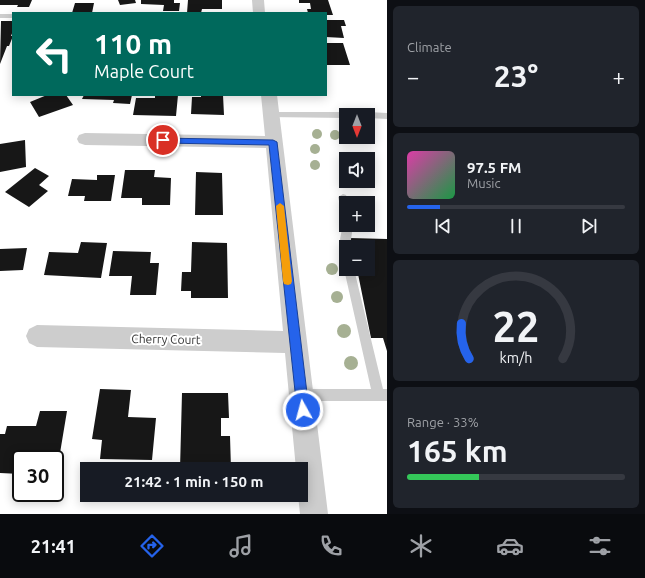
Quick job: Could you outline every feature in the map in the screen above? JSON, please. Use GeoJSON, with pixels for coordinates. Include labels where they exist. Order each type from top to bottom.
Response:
{"type":"FeatureCollection","features":[{"type":"Feature","properties":{"kind":"street"},"geometry":{"type":"LineString","coordinates":[[258,0],[259,12]]}},
{"type":"Feature","properties":{"kind":"street"},"geometry":{"type":"LineString","coordinates":[[270,105],[294,342],[314,514]]}},
{"type":"Feature","properties":{"kind":"street"},"geometry":{"type":"LineString","coordinates":[[85,139],[273,142]]}},
{"type":"Feature","properties":{"kind":"street","name":"Cherry Court"},"geometry":{"type":"LineString","coordinates":[[37,336],[294,342]]}},
{"type":"Feature","properties":{"kind":"lane"},"geometry":{"type":"LineString","coordinates":[[0,16],[12,16]]}},
{"type":"Feature","properties":{"kind":"lane"},"geometry":{"type":"LineString","coordinates":[[270,105],[339,114]]}},
{"type":"Feature","properties":{"kind":"lane"},"geometry":{"type":"LineString","coordinates":[[375,115],[387,116]]}},
{"type":"Feature","properties":{"kind":"lane"},"geometry":{"type":"LineString","coordinates":[[301,395],[382,396],[351,276]]}},
{"type":"Feature","properties":{"kind":"building"},"geometry":{"type":"Polygon","coordinates":[[[0,0],[32,0],[29,7],[17,7],[18,5],[0,5],[0,0]]]}},
{"type":"Feature","properties":{"kind":"building"},"geometry":{"type":"Polygon","coordinates":[[[118,0],[135,0],[136,3],[120,5],[118,0]]]}},
{"type":"Feature","properties":{"kind":"building"},"geometry":{"type":"Polygon","coordinates":[[[141,0],[174,0],[174,3],[180,3],[179,11],[163,11],[164,5],[141,4],[141,0]]]}},
{"type":"Feature","properties":{"kind":"building"},"geometry":{"type":"Polygon","coordinates":[[[188,0],[222,0],[222,9],[202,9],[201,12],[187,12],[188,0]]]}},
{"type":"Feature","properties":{"kind":"building"},"geometry":{"type":"Polygon","coordinates":[[[299,0],[328,0],[333,15],[327,15],[327,12],[308,12],[307,9],[311,9],[310,3],[299,3],[299,0]]]}},
{"type":"Feature","properties":{"kind":"building"},"geometry":{"type":"Polygon","coordinates":[[[75,3],[94,3],[92,12],[72,12],[75,3]]]}},
{"type":"Feature","properties":{"kind":"building"},"geometry":{"type":"Polygon","coordinates":[[[327,20],[344,20],[346,26],[341,26],[344,38],[327,37],[327,20]]]}},
{"type":"Feature","properties":{"kind":"building"},"geometry":{"type":"Polygon","coordinates":[[[1,21],[12,21],[12,38],[9,46],[7,46],[0,64],[1,21]]]}},
{"type":"Feature","properties":{"kind":"building"},"geometry":{"type":"Polygon","coordinates":[[[327,43],[343,43],[350,65],[327,65],[327,43]]]}},
{"type":"Feature","properties":{"kind":"building"},"geometry":{"type":"Polygon","coordinates":[[[45,96],[67,96],[73,105],[39,117],[30,102],[45,96]]]}},
{"type":"Feature","properties":{"kind":"building"},"geometry":{"type":"Polygon","coordinates":[[[84,96],[132,96],[130,104],[113,103],[114,100],[82,99],[84,96]]]}},
{"type":"Feature","properties":{"kind":"building"},"geometry":{"type":"Polygon","coordinates":[[[155,96],[178,96],[176,116],[133,115],[136,98],[155,98],[155,96]]]}},
{"type":"Feature","properties":{"kind":"building"},"geometry":{"type":"Polygon","coordinates":[[[223,96],[224,115],[191,114],[192,97],[223,96]]]}},
{"type":"Feature","properties":{"kind":"building"},"geometry":{"type":"Polygon","coordinates":[[[25,140],[26,167],[0,172],[0,144],[25,140]]]}},
{"type":"Feature","properties":{"kind":"building"},"geometry":{"type":"Polygon","coordinates":[[[35,168],[49,176],[39,185],[48,191],[29,207],[5,192],[35,168]]]}},
{"type":"Feature","properties":{"kind":"building"},"geometry":{"type":"Polygon","coordinates":[[[125,170],[155,170],[154,177],[171,178],[170,205],[142,205],[142,198],[121,198],[125,170]]]}},
{"type":"Feature","properties":{"kind":"building"},"geometry":{"type":"Polygon","coordinates":[[[196,172],[222,173],[223,215],[195,215],[196,172]]]}},
{"type":"Feature","properties":{"kind":"building"},"geometry":{"type":"Polygon","coordinates":[[[97,175],[115,175],[111,201],[84,201],[85,196],[68,196],[72,179],[97,180],[97,175]]]}},
{"type":"Feature","properties":{"kind":"building"},"geometry":{"type":"Polygon","coordinates":[[[350,238],[387,239],[387,351],[383,338],[371,338],[358,276],[375,276],[375,240],[350,240],[350,238]]]}},
{"type":"Feature","properties":{"kind":"building"},"geometry":{"type":"Polygon","coordinates":[[[81,242],[107,243],[101,278],[44,275],[49,252],[78,253],[81,242]]]}},
{"type":"Feature","properties":{"kind":"building"},"geometry":{"type":"Polygon","coordinates":[[[192,242],[227,243],[228,298],[191,298],[191,291],[181,291],[182,272],[191,272],[192,242]]]}},
{"type":"Feature","properties":{"kind":"building"},"geometry":{"type":"Polygon","coordinates":[[[27,248],[23,270],[0,271],[0,249],[27,248]]]}},
{"type":"Feature","properties":{"kind":"building"},"geometry":{"type":"Polygon","coordinates":[[[113,251],[151,252],[150,263],[159,263],[156,295],[130,295],[132,276],[109,276],[113,251]]]}},
{"type":"Feature","properties":{"kind":"building"},"geometry":{"type":"Polygon","coordinates":[[[100,389],[131,390],[128,417],[156,418],[152,460],[100,459],[102,440],[92,439],[100,389]]]}},
{"type":"Feature","properties":{"kind":"building"},"geometry":{"type":"Polygon","coordinates":[[[182,393],[228,393],[229,418],[221,418],[221,436],[230,436],[231,462],[180,462],[182,393]]]}},
{"type":"Feature","properties":{"kind":"building"},"geometry":{"type":"Polygon","coordinates":[[[40,411],[67,411],[60,450],[12,450],[12,474],[0,473],[0,434],[5,434],[7,426],[36,426],[40,411]]]}},
{"type":"Feature","properties":{"kind":"slow traffic"},"geometry":{"type":"LineString","coordinates":[[280,206],[288,281]]}},
{"type":"Feature","properties":{"kind":"route"},"geometry":{"type":"LineString","coordinates":[[163,140],[273,142],[294,342],[303,410]]}}]}
